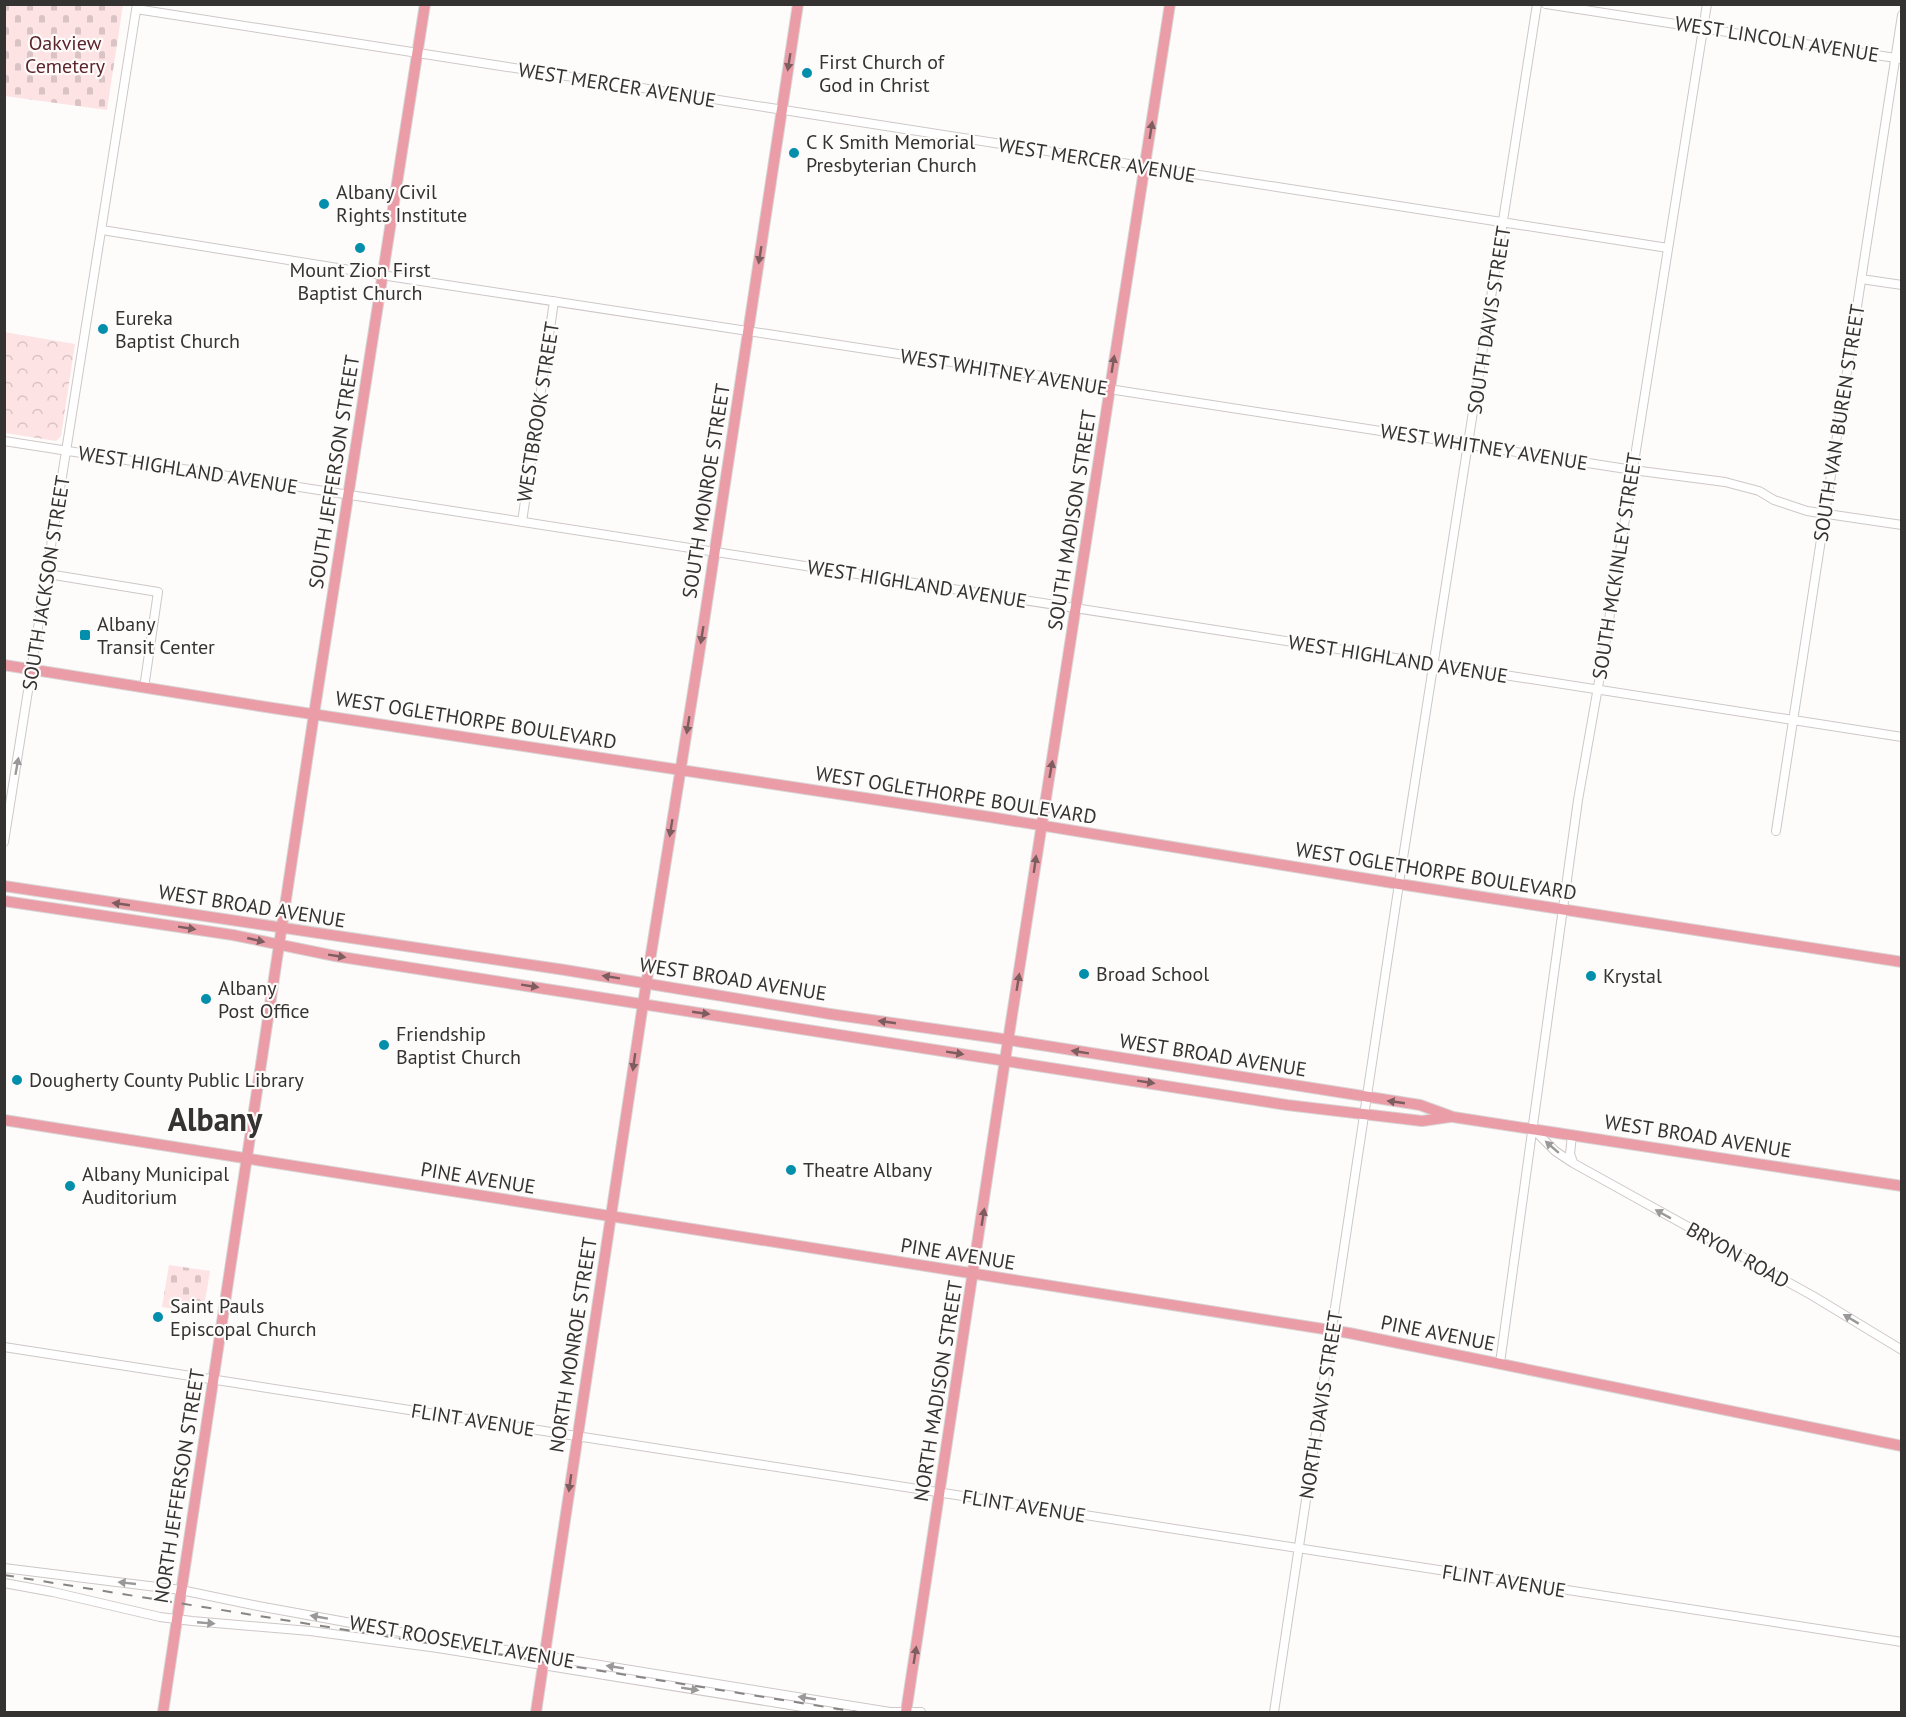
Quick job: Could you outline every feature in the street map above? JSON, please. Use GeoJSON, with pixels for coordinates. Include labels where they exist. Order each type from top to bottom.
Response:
{"type":"FeatureCollection","features":[{"type":"Feature","properties":{"kind":"main road","name":"SOUTH JEFFERSON STREET"},"geometry":{"type":"LineString","coordinates":[[279,945],[425,4]]}},
{"type":"Feature","properties":{"kind":"main road","name":"SOUTH MONROE STREET"},"geometry":{"type":"LineString","coordinates":[[646,983],[715,552],[798,4]]}},
{"type":"Feature","properties":{"kind":"main road","name":"SOUTH MADISON STREET"},"geometry":{"type":"LineString","coordinates":[[1009,1040],[1170,4]]}},
{"type":"Feature","properties":{"kind":"main road","name":"WEST OGLETHORPE BOULEVARD"},"geometry":{"type":"LineString","coordinates":[[4,665],[990,817],[1399,884],[1902,962]]}},
{"type":"Feature","properties":{"kind":"main road","name":"WEST BROAD AVENUE"},"geometry":{"type":"LineString","coordinates":[[4,886],[1009,1040],[1420,1105],[1453,1117],[1902,1186]]}},
{"type":"Feature","properties":{"kind":"main road","name":"WEST BROAD AVENUE"},"geometry":{"type":"LineString","coordinates":[[4,901],[233,935],[279,945],[643,1004],[1287,1105],[1422,1121],[1453,1117]]}},
{"type":"Feature","properties":{"kind":"main road","name":"NORTH JEFFERSON STREET"},"geometry":{"type":"LineString","coordinates":[[163,1713],[279,945]]}},
{"type":"Feature","properties":{"kind":"main road","name":"NORTH MONROE STREET"},"geometry":{"type":"LineString","coordinates":[[536,1713],[646,983]]}},
{"type":"Feature","properties":{"kind":"main road","name":"NORTH MADISON STREET"},"geometry":{"type":"LineString","coordinates":[[906,1712],[1009,1040]]}},
{"type":"Feature","properties":{"kind":"main road","name":"PINE AVENUE"},"geometry":{"type":"LineString","coordinates":[[4,1120],[1333,1330],[1902,1446]]}},
{"type":"Feature","properties":{"kind":"street","name":"SOUTH DAVIS STREET"},"geometry":{"type":"LineString","coordinates":[[1368,1098],[1399,884],[1537,4]]}},
{"type":"Feature","properties":{"kind":"street","name":"WEST LINCOLN AVENUE"},"geometry":{"type":"LineString","coordinates":[[1546,4],[1898,58]]}},
{"type":"Feature","properties":{"kind":"street","name":"SOUTH MCKINLEY STREET"},"geometry":{"type":"LineString","coordinates":[[1500,1363],[1578,800],[1707,4]]}},
{"type":"Feature","properties":{"kind":"street","name":"WEST MERCER AVENUE"},"geometry":{"type":"LineString","coordinates":[[136,7],[418,54],[1668,248]]}},
{"type":"Feature","properties":{"kind":"street","name":"SOUTH JACKSON STREET"},"geometry":{"type":"LineString","coordinates":[[4,842],[136,7]]}},
{"type":"Feature","properties":{"kind":"street","name":"SOUTH VAN BUREN STREET"},"geometry":{"type":"LineString","coordinates":[[1776,831],[1824,513],[1898,58],[1902,15]]}},
{"type":"Feature","properties":{"kind":"street","name":"WEST WHITNEY AVENUE"},"geometry":{"type":"LineString","coordinates":[[102,230],[1747,487],[1790,507],[1902,525]]}},
{"type":"Feature","properties":{"kind":"street"},"geometry":{"type":"LineString","coordinates":[[1861,279],[1902,285]]}},
{"type":"Feature","properties":{"kind":"street","name":"WESTBROOK STREET"},"geometry":{"type":"LineString","coordinates":[[522,522],[554,301]]}},
{"type":"Feature","properties":{"kind":"street","name":"WEST HIGHLAND AVENUE"},"geometry":{"type":"LineString","coordinates":[[4,441],[1902,737]]}},
{"type":"Feature","properties":{"kind":"street"},"geometry":{"type":"LineString","coordinates":[[48,574],[158,592],[144,688]]}},
{"type":"Feature","properties":{"kind":"street","name":"NORTH DAVIS STREET"},"geometry":{"type":"LineString","coordinates":[[1275,1713],[1368,1098]]}},
{"type":"Feature","properties":{"kind":"street","name":"BRYON ROAD"},"geometry":{"type":"LineString","coordinates":[[1533,1129],[1555,1151],[1573,1163],[1813,1296],[1902,1350]]}},
{"type":"Feature","properties":{"kind":"street"},"geometry":{"type":"LineString","coordinates":[[1572,1135],[1570,1154],[1573,1163]]}},
{"type":"Feature","properties":{"kind":"street","name":"FLINT AVENUE"},"geometry":{"type":"LineString","coordinates":[[4,1347],[1902,1642]]}},
{"type":"Feature","properties":{"kind":"street","name":"WEST ROOSEVELT AVENUE"},"geometry":{"type":"LineString","coordinates":[[4,1568],[182,1590],[544,1661],[833,1713]]}},
{"type":"Feature","properties":{"kind":"street","name":"WEST ROOSEVELT AVENUE"},"geometry":{"type":"LineString","coordinates":[[4,1583],[177,1619],[310,1631],[544,1661],[890,1712],[921,1713]]}},
{"type":"Feature","properties":{"kind":"green space","name":"Oakview Cemetery"},"geometry":{"type":"Polygon","coordinates":[[[5,4],[123,5],[107,110],[5,96],[5,4]]]}},
{"type":"Feature","properties":{"kind":"green space"},"geometry":{"type":"Polygon","coordinates":[[[4,332],[75,344],[61,436],[56,441],[5,433],[4,332]]]}},
{"type":"Feature","properties":{"kind":"green space"},"geometry":{"type":"Polygon","coordinates":[[[169,1265],[210,1271],[203,1313],[162,1307],[169,1265]]]}},
{"type":"Feature","properties":{"kind":"railway"},"geometry":{"type":"LineString","coordinates":[[4,1575],[857,1712]]}},
{"type":"Feature","properties":{"kind":"place","name":"First Church of God in Christ"},"geometry":{"type":"Point","coordinates":[807,73]}},
{"type":"Feature","properties":{"kind":"place","name":"C K Smith Memorial Presbyterian Church"},"geometry":{"type":"Point","coordinates":[794,153]}},
{"type":"Feature","properties":{"kind":"place","name":"Albany Civil Rights Institute"},"geometry":{"type":"Point","coordinates":[324,204]}},
{"type":"Feature","properties":{"kind":"place","name":"Mount Zion First Baptist Church"},"geometry":{"type":"Point","coordinates":[360,248]}},
{"type":"Feature","properties":{"kind":"place","name":"Eureka Baptist Church"},"geometry":{"type":"Point","coordinates":[103,329]}},
{"type":"Feature","properties":{"kind":"place","name":"Albany Transit Center"},"geometry":{"type":"Point","coordinates":[85,635]}},
{"type":"Feature","properties":{"kind":"place","name":"Broad School"},"geometry":{"type":"Point","coordinates":[1084,974]}},
{"type":"Feature","properties":{"kind":"place","name":"Krystal"},"geometry":{"type":"Point","coordinates":[1591,976]}},
{"type":"Feature","properties":{"kind":"place","name":"Albany Post Office"},"geometry":{"type":"Point","coordinates":[206,999]}},
{"type":"Feature","properties":{"kind":"place","name":"Friendship Baptist Church"},"geometry":{"type":"Point","coordinates":[384,1045]}},
{"type":"Feature","properties":{"kind":"place","name":"Dougherty County Public Library"},"geometry":{"type":"Point","coordinates":[17,1080]}},
{"type":"Feature","properties":{"kind":"place","name":"Theatre Albany"},"geometry":{"type":"Point","coordinates":[791,1170]}},
{"type":"Feature","properties":{"kind":"place","name":"Albany Municipal Auditorium"},"geometry":{"type":"Point","coordinates":[70,1186]}},
{"type":"Feature","properties":{"kind":"place","name":"Saint Pauls Episcopal Church"},"geometry":{"type":"Point","coordinates":[158,1317]}},
{"type":"Feature","properties":{"kind":"district","name":"Albany"},"geometry":{"type":"Point","coordinates":[215,1119]}}]}
